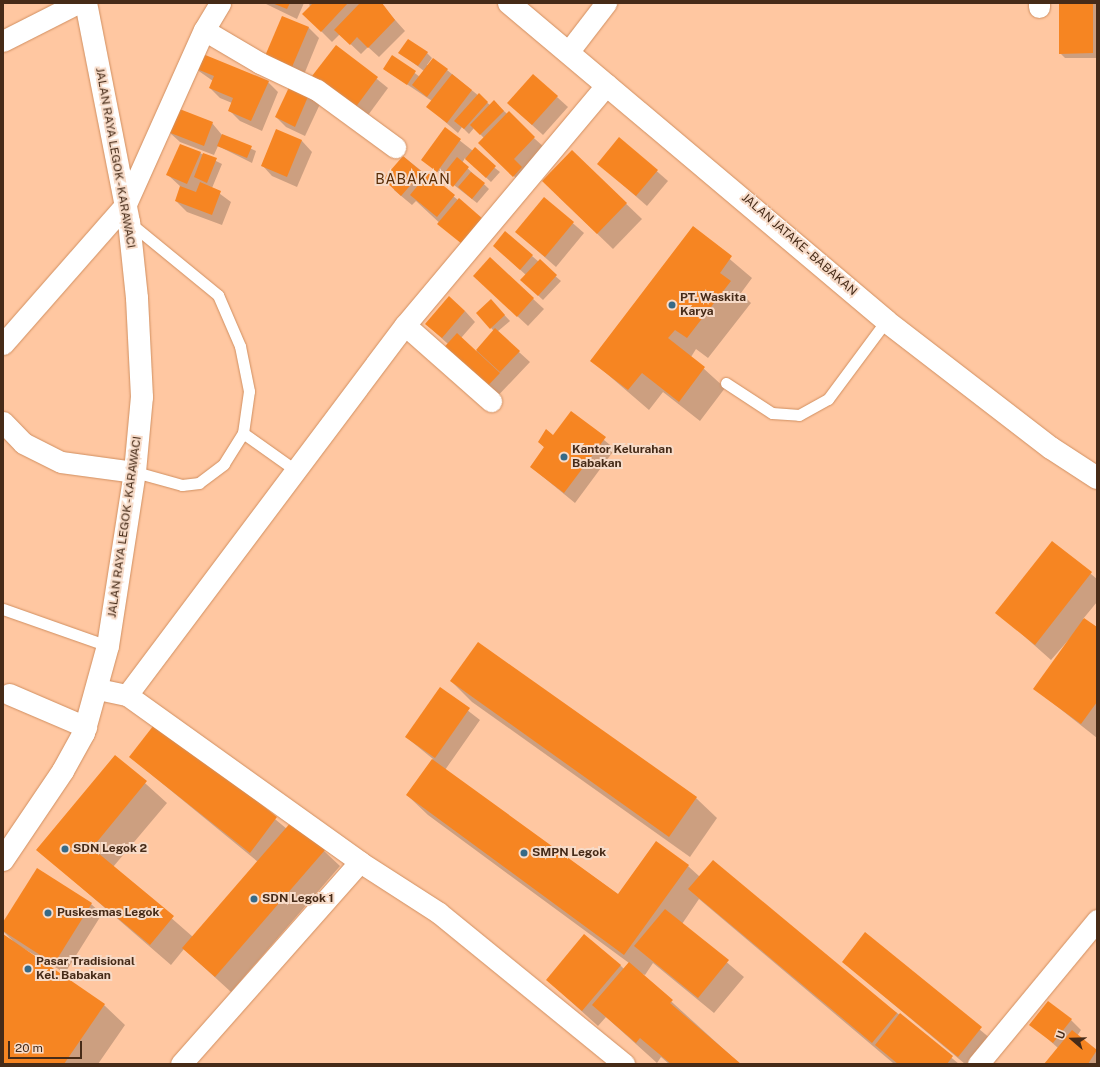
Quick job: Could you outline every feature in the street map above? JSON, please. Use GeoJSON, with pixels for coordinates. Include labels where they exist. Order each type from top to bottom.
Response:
{"type":"FeatureCollection","features":[{"type":"Feature","properties":{"kind":"main road","name":"JALAN RAYA LEGOK - KARAWACI"},"geometry":{"type":"LineString","coordinates":[[3,860],[63,771],[86,727],[98,689],[108,646],[135,472],[142,397],[127,213],[86,3]]}},
{"type":"Feature","properties":{"kind":"main road","name":"JALAN JATAKE - BABAKAN"},"geometry":{"type":"LineString","coordinates":[[510,3],[569,51],[886,321],[1051,448],[1097,478]]}},
{"type":"Feature","properties":{"kind":"street"},"geometry":{"type":"LineString","coordinates":[[3,41],[78,3]]}},
{"type":"Feature","properties":{"kind":"street"},"geometry":{"type":"LineString","coordinates":[[5,339],[127,213],[204,30],[220,3]]}},
{"type":"Feature","properties":{"kind":"street"},"geometry":{"type":"LineString","coordinates":[[569,51],[606,3]]}},
{"type":"Feature","properties":{"kind":"street"},"geometry":{"type":"LineString","coordinates":[[204,30],[260,63],[317,90],[395,147]]}},
{"type":"Feature","properties":{"kind":"street"},"geometry":{"type":"LineString","coordinates":[[128,695],[405,325],[607,84]]}},
{"type":"Feature","properties":{"kind":"street"},"geometry":{"type":"LineString","coordinates":[[405,325],[491,401]]}},
{"type":"Feature","properties":{"kind":"street"},"geometry":{"type":"LineString","coordinates":[[3,422],[23,443],[62,462],[135,472]]}},
{"type":"Feature","properties":{"kind":"street"},"geometry":{"type":"LineString","coordinates":[[98,689],[128,695],[360,862],[439,913],[624,1064]]}},
{"type":"Feature","properties":{"kind":"street"},"geometry":{"type":"LineString","coordinates":[[9,694],[86,727]]}},
{"type":"Feature","properties":{"kind":"street"},"geometry":{"type":"LineString","coordinates":[[181,1064],[360,862]]}},
{"type":"Feature","properties":{"kind":"street"},"geometry":{"type":"LineString","coordinates":[[978,1064],[1097,920]]}},
{"type":"Feature","properties":{"kind":"lane"},"geometry":{"type":"LineString","coordinates":[[127,213],[218,295],[240,346],[249,390],[243,433],[224,464],[199,483],[182,485],[135,472]]}},
{"type":"Feature","properties":{"kind":"lane"},"geometry":{"type":"LineString","coordinates":[[726,383],[772,413],[799,415],[828,399],[886,321]]}},
{"type":"Feature","properties":{"kind":"lane"},"geometry":{"type":"LineString","coordinates":[[243,433],[295,470]]}},
{"type":"Feature","properties":{"kind":"lane"},"geometry":{"type":"LineString","coordinates":[[3,609],[108,646]]}},
{"type":"Feature","properties":{"kind":"building"},"geometry":{"type":"Polygon","coordinates":[[[272,3],[290,3],[287,9],[272,3]]]}},
{"type":"Feature","properties":{"kind":"building"},"geometry":{"type":"Polygon","coordinates":[[[313,3],[348,3],[321,32],[302,14],[313,3]]]}},
{"type":"Feature","properties":{"kind":"building"},"geometry":{"type":"Polygon","coordinates":[[[360,3],[382,3],[395,20],[368,48],[357,37],[350,45],[334,30],[360,3]]]}},
{"type":"Feature","properties":{"kind":"building"},"geometry":{"type":"Polygon","coordinates":[[[1059,3],[1093,3],[1093,53],[1059,54],[1059,3]]]}},
{"type":"Feature","properties":{"kind":"building"},"geometry":{"type":"Polygon","coordinates":[[[282,16],[309,27],[292,67],[265,56],[282,16]]]}},
{"type":"Feature","properties":{"kind":"building"},"geometry":{"type":"Polygon","coordinates":[[[408,39],[428,52],[418,66],[398,53],[408,39]]]}},
{"type":"Feature","properties":{"kind":"building"},"geometry":{"type":"Polygon","coordinates":[[[336,45],[378,77],[355,108],[312,76],[336,45]]]}},
{"type":"Feature","properties":{"kind":"building"},"geometry":{"type":"Polygon","coordinates":[[[198,52],[269,81],[251,121],[228,111],[233,98],[209,88],[214,76],[192,67],[198,52]]]}},
{"type":"Feature","properties":{"kind":"building"},"geometry":{"type":"Polygon","coordinates":[[[392,55],[416,71],[407,85],[383,69],[392,55]]]}},
{"type":"Feature","properties":{"kind":"building"},"geometry":{"type":"Polygon","coordinates":[[[433,58],[448,69],[427,97],[412,85],[433,58]]]}},
{"type":"Feature","properties":{"kind":"building"},"geometry":{"type":"Polygon","coordinates":[[[452,74],[472,90],[447,123],[426,107],[452,74]]]}},
{"type":"Feature","properties":{"kind":"building"},"geometry":{"type":"Polygon","coordinates":[[[533,74],[558,96],[532,125],[507,103],[533,74]]]}},
{"type":"Feature","properties":{"kind":"building"},"geometry":{"type":"Polygon","coordinates":[[[291,83],[310,92],[295,127],[275,117],[291,83]]]}},
{"type":"Feature","properties":{"kind":"building"},"geometry":{"type":"Polygon","coordinates":[[[479,93],[488,102],[464,129],[454,121],[479,93]]]}},
{"type":"Feature","properties":{"kind":"building"},"geometry":{"type":"Polygon","coordinates":[[[494,100],[504,111],[480,135],[470,125],[494,100]]]}},
{"type":"Feature","properties":{"kind":"building"},"geometry":{"type":"Polygon","coordinates":[[[177,108],[213,122],[204,146],[168,132],[177,108]]]}},
{"type":"Feature","properties":{"kind":"building"},"geometry":{"type":"Polygon","coordinates":[[[509,111],[535,137],[514,159],[522,167],[513,177],[478,143],[509,111]]]}},
{"type":"Feature","properties":{"kind":"building"},"geometry":{"type":"Polygon","coordinates":[[[445,127],[461,139],[437,172],[421,160],[445,127]]]}},
{"type":"Feature","properties":{"kind":"building"},"geometry":{"type":"Polygon","coordinates":[[[276,129],[302,140],[287,177],[261,166],[276,129]]]}},
{"type":"Feature","properties":{"kind":"building"},"geometry":{"type":"Polygon","coordinates":[[[222,134],[252,146],[247,158],[217,146],[222,134]]]}},
{"type":"Feature","properties":{"kind":"building"},"geometry":{"type":"Polygon","coordinates":[[[619,137],[658,170],[636,196],[597,164],[619,137]]]}},
{"type":"Feature","properties":{"kind":"building"},"geometry":{"type":"Polygon","coordinates":[[[180,144],[201,152],[187,184],[166,175],[180,144]]]}},
{"type":"Feature","properties":{"kind":"building"},"geometry":{"type":"Polygon","coordinates":[[[475,147],[496,166],[486,178],[465,159],[475,147]]]}},
{"type":"Feature","properties":{"kind":"building"},"geometry":{"type":"Polygon","coordinates":[[[572,150],[627,203],[597,234],[542,181],[572,150]]]}},
{"type":"Feature","properties":{"kind":"building"},"geometry":{"type":"Polygon","coordinates":[[[203,153],[217,158],[207,183],[194,177],[203,153]]]}},
{"type":"Feature","properties":{"kind":"building"},"geometry":{"type":"Polygon","coordinates":[[[403,156],[422,172],[401,196],[383,179],[403,156]]]}},
{"type":"Feature","properties":{"kind":"building"},"geometry":{"type":"Polygon","coordinates":[[[457,157],[469,167],[453,187],[441,177],[457,157]]]}},
{"type":"Feature","properties":{"kind":"building"},"geometry":{"type":"Polygon","coordinates":[[[471,172],[485,183],[472,199],[458,187],[471,172]]]}},
{"type":"Feature","properties":{"kind":"building"},"geometry":{"type":"Polygon","coordinates":[[[428,173],[455,195],[437,217],[410,195],[428,173]]]}},
{"type":"Feature","properties":{"kind":"building"},"geometry":{"type":"Polygon","coordinates":[[[200,182],[221,191],[212,215],[175,201],[180,186],[196,192],[200,182]]]}},
{"type":"Feature","properties":{"kind":"building"},"geometry":{"type":"Polygon","coordinates":[[[544,197],[574,222],[545,257],[515,232],[544,197]]]}},
{"type":"Feature","properties":{"kind":"building"},"geometry":{"type":"Polygon","coordinates":[[[459,198],[483,219],[462,244],[437,224],[459,198]]]}},
{"type":"Feature","properties":{"kind":"building","name":"PT. Waskita Karya"},"geometry":{"type":"Polygon","coordinates":[[[693,226],[732,256],[720,273],[731,281],[687,338],[675,330],[668,338],[705,367],[679,402],[642,373],[628,390],[590,361],[693,226]]]}},
{"type":"Feature","properties":{"kind":"building"},"geometry":{"type":"Polygon","coordinates":[[[505,231],[533,255],[520,270],[493,246],[505,231]]]}},
{"type":"Feature","properties":{"kind":"building"},"geometry":{"type":"Polygon","coordinates":[[[490,257],[534,298],[517,317],[473,276],[490,257]]]}},
{"type":"Feature","properties":{"kind":"building"},"geometry":{"type":"Polygon","coordinates":[[[540,259],[557,275],[538,296],[520,280],[540,259]]]}},
{"type":"Feature","properties":{"kind":"building"},"geometry":{"type":"Polygon","coordinates":[[[449,296],[465,311],[442,338],[425,324],[449,296]]]}},
{"type":"Feature","properties":{"kind":"building"},"geometry":{"type":"Polygon","coordinates":[[[491,299],[505,315],[490,329],[476,313],[491,299]]]}},
{"type":"Feature","properties":{"kind":"building"},"geometry":{"type":"Polygon","coordinates":[[[495,328],[520,351],[500,372],[476,350],[495,328]]]}},
{"type":"Feature","properties":{"kind":"building"},"geometry":{"type":"Polygon","coordinates":[[[457,333],[500,373],[481,393],[439,353],[457,333]]]}},
{"type":"Feature","properties":{"kind":"building","name":"Kantor Kelurahan Babakan"},"geometry":{"type":"Polygon","coordinates":[[[571,411],[606,437],[564,493],[530,467],[544,447],[538,442],[546,429],[553,435],[571,411]]]}},
{"type":"Feature","properties":{"kind":"building"},"geometry":{"type":"Polygon","coordinates":[[[1052,541],[1092,572],[1035,645],[995,613],[1052,541]]]}},
{"type":"Feature","properties":{"kind":"building"},"geometry":{"type":"Polygon","coordinates":[[[1084,618],[1097,627],[1097,702],[1081,724],[1033,689],[1084,618]]]}},
{"type":"Feature","properties":{"kind":"building"},"geometry":{"type":"Polygon","coordinates":[[[478,642],[697,797],[669,837],[450,681],[478,642]]]}},
{"type":"Feature","properties":{"kind":"building"},"geometry":{"type":"Polygon","coordinates":[[[440,687],[470,708],[435,758],[405,737],[440,687]]]}},
{"type":"Feature","properties":{"kind":"building"},"geometry":{"type":"Polygon","coordinates":[[[157,721],[277,817],[250,853],[129,757],[157,721]]]}},
{"type":"Feature","properties":{"kind":"building","name":"SDN Legok 2"},"geometry":{"type":"Polygon","coordinates":[[[115,755],[147,781],[92,848],[174,916],[150,945],[36,850],[115,755]]]}},
{"type":"Feature","properties":{"kind":"building","name":"SMPN Legok"},"geometry":{"type":"Polygon","coordinates":[[[432,759],[618,894],[656,841],[689,865],[624,955],[406,795],[432,759]]]}},
{"type":"Feature","properties":{"kind":"building","name":"SDN Legok 1"},"geometry":{"type":"Polygon","coordinates":[[[292,821],[325,850],[215,977],[182,948],[292,821]]]}},
{"type":"Feature","properties":{"kind":"building"},"geometry":{"type":"Polygon","coordinates":[[[713,860],[897,1013],[872,1043],[688,889],[713,860]]]}},
{"type":"Feature","properties":{"kind":"building","name":"Puskesmas Legok"},"geometry":{"type":"Polygon","coordinates":[[[37,868],[92,903],[54,964],[3,931],[3,922],[37,868]]]}},
{"type":"Feature","properties":{"kind":"building"},"geometry":{"type":"Polygon","coordinates":[[[665,909],[729,960],[698,998],[634,946],[665,909]]]}},
{"type":"Feature","properties":{"kind":"building"},"geometry":{"type":"Polygon","coordinates":[[[865,932],[982,1027],[958,1057],[842,962],[865,932]]]}},
{"type":"Feature","properties":{"kind":"building","name":"Pasar Tradisional Kel. Babakan"},"geometry":{"type":"Polygon","coordinates":[[[3,934],[105,1004],[64,1064],[3,1064],[3,934]]]}},
{"type":"Feature","properties":{"kind":"building"},"geometry":{"type":"Polygon","coordinates":[[[584,934],[621,965],[582,1011],[546,980],[584,934]]]}},
{"type":"Feature","properties":{"kind":"building"},"geometry":{"type":"Polygon","coordinates":[[[629,962],[673,1000],[670,1003],[741,1064],[671,1064],[640,1038],[636,1043],[592,1005],[629,962]]]}},
{"type":"Feature","properties":{"kind":"building"},"geometry":{"type":"Polygon","coordinates":[[[1048,1001],[1072,1019],[1053,1043],[1029,1025],[1048,1001]]]}},
{"type":"Feature","properties":{"kind":"building"},"geometry":{"type":"Polygon","coordinates":[[[900,1013],[953,1056],[947,1064],[898,1064],[875,1045],[900,1013]]]}},
{"type":"Feature","properties":{"kind":"building"},"geometry":{"type":"Polygon","coordinates":[[[1072,1030],[1097,1050],[1088,1064],[1044,1064],[1072,1030]]]}},
{"type":"Feature","properties":{"kind":"place","name":"PT. Waskita Karya"},"geometry":{"type":"Point","coordinates":[672,305]}},
{"type":"Feature","properties":{"kind":"place","name":"Kantor Kelurahan Babakan"},"geometry":{"type":"Point","coordinates":[564,457]}},
{"type":"Feature","properties":{"kind":"place","name":"SDN Legok 2"},"geometry":{"type":"Point","coordinates":[65,849]}},
{"type":"Feature","properties":{"kind":"place","name":"SMPN Legok"},"geometry":{"type":"Point","coordinates":[524,853]}},
{"type":"Feature","properties":{"kind":"place","name":"SDN Legok 1"},"geometry":{"type":"Point","coordinates":[254,899]}},
{"type":"Feature","properties":{"kind":"place","name":"Puskesmas Legok"},"geometry":{"type":"Point","coordinates":[48,913]}},
{"type":"Feature","properties":{"kind":"place","name":"Pasar Tradisional Kel. Babakan"},"geometry":{"type":"Point","coordinates":[28,969]}},
{"type":"Feature","properties":{"kind":"district","name":"BABAKAN"},"geometry":{"type":"Point","coordinates":[413,179]}}]}
